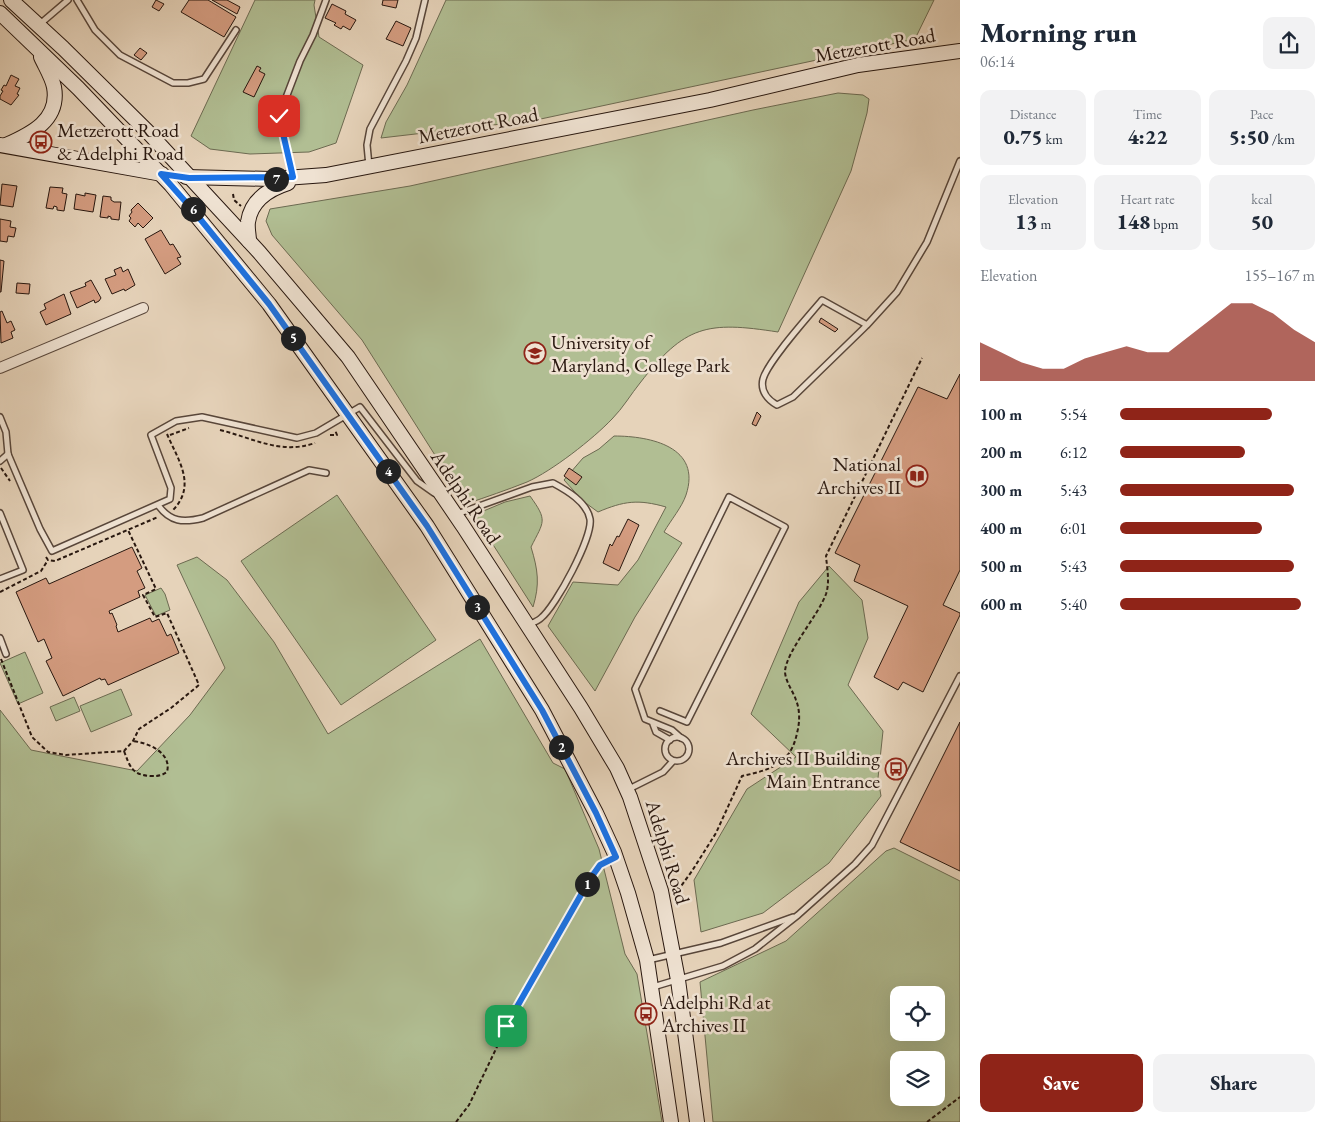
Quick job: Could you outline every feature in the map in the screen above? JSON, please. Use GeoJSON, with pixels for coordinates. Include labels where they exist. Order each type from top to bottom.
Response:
{"type":"FeatureCollection","features":[{"type":"Feature","properties":{"kind":"main road","name":"Adelphi Road"},"geometry":{"type":"LineString","coordinates":[[11,0],[109,92],[189,178],[216,204],[348,357],[455,514],[581,708],[627,790],[648,849],[664,907],[678,980],[697,1122]]}},
{"type":"Feature","properties":{"kind":"main road"},"geometry":{"type":"LineString","coordinates":[[0,13],[161,174],[269,304],[427,526],[542,710],[596,813],[616,857],[647,960],[671,1122]]}},
{"type":"Feature","properties":{"kind":"main road"},"geometry":{"type":"LineString","coordinates":[[3,145],[39,128],[50,115],[54,99],[54,86],[38,50]]}},
{"type":"Feature","properties":{"kind":"main road","name":"Metzerott Road"},"geometry":{"type":"LineString","coordinates":[[3,145],[189,178],[309,176],[368,167],[710,100],[858,65],[960,51]]}},
{"type":"Feature","properties":{"kind":"main road"},"geometry":{"type":"LineString","coordinates":[[249,241],[248,222],[255,203],[271,188],[309,176]]}},
{"type":"Feature","properties":{"kind":"street"},"geometry":{"type":"LineString","coordinates":[[0,368],[143,308]]}},
{"type":"Feature","properties":{"kind":"lane"},"geometry":{"type":"LineString","coordinates":[[38,26],[68,0]]}},
{"type":"Feature","properties":{"kind":"lane"},"geometry":{"type":"LineString","coordinates":[[77,0],[95,30],[120,55],[173,83],[188,83],[204,78],[236,30]]}},
{"type":"Feature","properties":{"kind":"lane"},"geometry":{"type":"LineString","coordinates":[[293,177],[279,116],[326,0]]}},
{"type":"Feature","properties":{"kind":"lane"},"geometry":{"type":"LineString","coordinates":[[368,167],[367,145],[370,129],[416,38],[426,0]]}},
{"type":"Feature","properties":{"kind":"lane"},"geometry":{"type":"LineString","coordinates":[[867,325],[822,300],[771,364],[763,380],[764,390],[769,400],[777,405],[793,397],[867,325],[897,292],[922,250],[960,161]]}},
{"type":"Feature","properties":{"kind":"lane"},"geometry":{"type":"LineString","coordinates":[[0,418],[6,432],[8,454],[52,551],[170,499],[171,488],[150,435],[176,421],[202,417],[297,438],[316,433],[360,407],[417,480],[446,501]]}},
{"type":"Feature","properties":{"kind":"lane"},"geometry":{"type":"LineString","coordinates":[[0,461],[8,454]]}},
{"type":"Feature","properties":{"kind":"lane"},"geometry":{"type":"LineString","coordinates":[[158,505],[164,514],[177,519],[191,521],[203,518],[309,470],[326,473]]}},
{"type":"Feature","properties":{"kind":"lane"},"geometry":{"type":"LineString","coordinates":[[455,514],[532,487],[553,482],[569,492],[583,506],[590,518],[589,533],[583,549],[567,581],[549,609],[542,618],[528,626]]}},
{"type":"Feature","properties":{"kind":"lane"},"geometry":{"type":"LineString","coordinates":[[627,790],[663,772],[674,761],[683,760],[689,753],[688,744],[672,730],[660,724],[653,724],[645,719],[635,689],[729,497],[785,526],[687,722],[660,711]]}},
{"type":"Feature","properties":{"kind":"lane"},"geometry":{"type":"LineString","coordinates":[[0,513],[23,570],[0,580]]}},
{"type":"Feature","properties":{"kind":"lane"},"geometry":{"type":"LineString","coordinates":[[0,638],[6,654]]}},
{"type":"Feature","properties":{"kind":"lane"},"geometry":{"type":"LineString","coordinates":[[651,988],[723,966],[741,958],[798,915],[855,864],[872,845],[960,676]]}},
{"type":"Feature","properties":{"kind":"lane"},"geometry":{"type":"LineString","coordinates":[[653,724],[656,732],[670,740],[680,738]]}},
{"type":"Feature","properties":{"kind":"lane"},"geometry":{"type":"LineString","coordinates":[[670,740],[665,750],[667,756],[674,761]]}},
{"type":"Feature","properties":{"kind":"lane"},"geometry":{"type":"LineString","coordinates":[[647,960],[726,942],[798,915]]}},
{"type":"Feature","properties":{"kind":"path"},"geometry":{"type":"LineString","coordinates":[[233,194],[233,200],[244,209]]}},
{"type":"Feature","properties":{"kind":"path"},"geometry":{"type":"LineString","coordinates":[[664,907],[680,888],[716,833],[742,776],[780,764],[790,754],[796,741],[800,722],[796,701],[786,671],[793,650],[818,610],[826,592],[826,556],[922,358]]}},
{"type":"Feature","properties":{"kind":"path"},"geometry":{"type":"LineString","coordinates":[[44,552],[48,560],[55,561],[173,510],[181,502],[185,481],[164,428]]}},
{"type":"Feature","properties":{"kind":"path"},"geometry":{"type":"LineString","coordinates":[[0,466],[12,486]]}},
{"type":"Feature","properties":{"kind":"path"},"geometry":{"type":"LineString","coordinates":[[6,654],[8,657],[0,660],[25,716],[32,737],[48,752],[66,755],[124,751],[133,741],[139,729],[171,708],[199,684],[167,613],[155,617],[148,607],[143,595],[156,589],[128,530]]}},
{"type":"Feature","properties":{"kind":"path"},"geometry":{"type":"LineString","coordinates":[[124,751],[130,767],[140,775],[161,776],[166,772],[168,766],[164,756],[153,747],[133,741]]}},
{"type":"Feature","properties":{"kind":"path"},"geometry":{"type":"LineString","coordinates":[[456,1122],[469,1105],[506,1026],[590,879],[600,865],[616,857]]}},
{"type":"Feature","properties":{"kind":"path"},"geometry":{"type":"LineString","coordinates":[[927,1122],[960,1097]]}},
{"type":"Feature","properties":{"kind":"green space"},"geometry":{"type":"Polygon","coordinates":[[[255,0],[315,0],[314,5],[319,37],[363,65],[336,143],[309,152],[250,154],[210,149],[191,136],[255,0]]]}},
{"type":"Feature","properties":{"kind":"green space"},"geometry":{"type":"Polygon","coordinates":[[[446,0],[934,0],[915,39],[536,120],[381,138],[386,122],[407,85],[446,0]]]}},
{"type":"Feature","properties":{"kind":"green space","name":"University of Maryland, College Park"},"geometry":{"type":"Polygon","coordinates":[[[838,93],[863,95],[869,99],[867,113],[851,171],[778,332],[733,327],[715,328],[685,338],[656,364],[612,419],[572,454],[527,482],[466,504],[362,340],[272,235],[266,221],[270,209],[410,186],[838,93]]]}},
{"type":"Feature","properties":{"kind":"green space"},"geometry":{"type":"Polygon","coordinates":[[[614,436],[643,438],[670,448],[680,455],[687,466],[689,479],[684,500],[664,532],[682,543],[635,617],[595,691],[548,626],[573,582],[618,585],[638,560],[666,507],[631,502],[598,512],[583,501],[564,480],[583,458],[599,449],[614,436]]]}},
{"type":"Feature","properties":{"kind":"green space"},"geometry":{"type":"Polygon","coordinates":[[[337,495],[436,640],[341,705],[241,561],[337,495]]]}},
{"type":"Feature","properties":{"kind":"green space"},"geometry":{"type":"Polygon","coordinates":[[[530,496],[542,516],[539,532],[531,547],[537,577],[537,591],[533,607],[474,515],[505,502],[530,496]]]}},
{"type":"Feature","properties":{"kind":"green space"},"geometry":{"type":"Polygon","coordinates":[[[197,557],[227,580],[274,642],[328,734],[480,639],[553,763],[565,769],[599,849],[625,954],[637,974],[662,1122],[0,1122],[0,710],[31,750],[137,771],[190,715],[225,668],[177,565],[197,557]]]}},
{"type":"Feature","properties":{"kind":"green space"},"geometry":{"type":"Polygon","coordinates":[[[829,566],[862,600],[868,638],[848,685],[883,731],[878,778],[881,796],[829,863],[763,913],[701,932],[694,880],[747,789],[796,757],[751,714],[799,602],[829,566]]]}},
{"type":"Feature","properties":{"kind":"green space"},"geometry":{"type":"Polygon","coordinates":[[[161,588],[170,610],[156,616],[145,595],[161,588]]]}},
{"type":"Feature","properties":{"kind":"green space"},"geometry":{"type":"Polygon","coordinates":[[[25,652],[43,693],[18,704],[0,663],[25,652]]]}},
{"type":"Feature","properties":{"kind":"green space"},"geometry":{"type":"Polygon","coordinates":[[[121,689],[132,715],[91,732],[80,706],[121,689]]]}},
{"type":"Feature","properties":{"kind":"green space"},"geometry":{"type":"Polygon","coordinates":[[[74,697],[80,711],[56,721],[50,707],[74,697]]]}},
{"type":"Feature","properties":{"kind":"green space"},"geometry":{"type":"Polygon","coordinates":[[[894,848],[960,881],[960,1122],[713,1122],[700,982],[786,941],[886,851],[894,848]]]}},
{"type":"Feature","properties":{"kind":"building"},"geometry":{"type":"Polygon","coordinates":[[[156,0],[164,4],[159,11],[152,7],[156,0]]]}},
{"type":"Feature","properties":{"kind":"building"},"geometry":{"type":"Polygon","coordinates":[[[189,0],[208,0],[236,17],[224,37],[181,12],[189,0]]]}},
{"type":"Feature","properties":{"kind":"building"},"geometry":{"type":"Polygon","coordinates":[[[212,0],[227,0],[240,7],[237,14],[212,0]]]}},
{"type":"Feature","properties":{"kind":"building"},"geometry":{"type":"Polygon","coordinates":[[[383,0],[398,0],[396,8],[382,5],[383,0]]]}},
{"type":"Feature","properties":{"kind":"building"},"geometry":{"type":"Polygon","coordinates":[[[332,4],[346,11],[345,14],[356,20],[350,30],[343,26],[341,29],[334,25],[336,23],[325,18],[332,4]]]}},
{"type":"Feature","properties":{"kind":"building"},"geometry":{"type":"Polygon","coordinates":[[[396,21],[411,28],[403,46],[386,39],[396,21]]]}},
{"type":"Feature","properties":{"kind":"building"},"geometry":{"type":"Polygon","coordinates":[[[140,48],[147,53],[141,60],[134,55],[140,48]]]}},
{"type":"Feature","properties":{"kind":"building"},"geometry":{"type":"Polygon","coordinates":[[[257,66],[261,68],[259,71],[265,74],[254,97],[243,92],[257,66]]]}},
{"type":"Feature","properties":{"kind":"building"},"geometry":{"type":"Polygon","coordinates":[[[11,75],[19,79],[15,86],[20,88],[17,94],[19,95],[11,105],[0,99],[0,96],[3,91],[1,90],[4,85],[6,86],[11,75]]]}},
{"type":"Feature","properties":{"kind":"building"},"geometry":{"type":"Polygon","coordinates":[[[2,184],[17,186],[13,207],[0,205],[2,184]]]}},
{"type":"Feature","properties":{"kind":"building"},"geometry":{"type":"Polygon","coordinates":[[[50,187],[63,188],[62,193],[67,194],[64,211],[57,210],[57,207],[54,206],[53,209],[46,208],[50,187]]]}},
{"type":"Feature","properties":{"kind":"building"},"geometry":{"type":"Polygon","coordinates":[[[85,193],[96,195],[93,212],[74,209],[76,194],[85,196],[85,193]]]}},
{"type":"Feature","properties":{"kind":"building"},"geometry":{"type":"Polygon","coordinates":[[[103,196],[111,197],[111,200],[114,202],[121,202],[119,220],[111,219],[108,216],[108,218],[100,217],[103,196]]]}},
{"type":"Feature","properties":{"kind":"building"},"geometry":{"type":"Polygon","coordinates":[[[138,203],[153,218],[143,228],[138,223],[135,227],[129,221],[131,210],[138,203]]]}},
{"type":"Feature","properties":{"kind":"building"},"geometry":{"type":"Polygon","coordinates":[[[0,219],[11,221],[10,227],[16,228],[14,237],[8,236],[7,242],[0,241],[0,219]]]}},
{"type":"Feature","properties":{"kind":"building"},"geometry":{"type":"Polygon","coordinates":[[[161,230],[170,245],[173,244],[181,257],[177,258],[181,264],[165,274],[145,239],[161,230]]]}},
{"type":"Feature","properties":{"kind":"building"},"geometry":{"type":"Polygon","coordinates":[[[0,260],[4,261],[1,292],[0,292],[0,260]]]}},
{"type":"Feature","properties":{"kind":"building"},"geometry":{"type":"Polygon","coordinates":[[[121,267],[123,272],[128,269],[135,285],[125,291],[124,289],[112,294],[105,279],[116,275],[114,270],[121,267]]]}},
{"type":"Feature","properties":{"kind":"building"},"geometry":{"type":"Polygon","coordinates":[[[91,280],[101,298],[95,303],[94,300],[77,308],[70,292],[86,286],[85,283],[91,280]]]}},
{"type":"Feature","properties":{"kind":"building"},"geometry":{"type":"Polygon","coordinates":[[[17,283],[30,284],[29,294],[16,293],[17,283]]]}},
{"type":"Feature","properties":{"kind":"building"},"geometry":{"type":"Polygon","coordinates":[[[64,294],[71,314],[46,325],[40,312],[46,309],[44,304],[64,294]]]}},
{"type":"Feature","properties":{"kind":"building"},"geometry":{"type":"Polygon","coordinates":[[[2,311],[7,323],[11,321],[15,330],[11,332],[13,338],[1,343],[0,312],[2,311]]]}},
{"type":"Feature","properties":{"kind":"building"},"geometry":{"type":"Polygon","coordinates":[[[821,318],[838,329],[835,332],[819,322],[821,318]]]}},
{"type":"Feature","properties":{"kind":"building","name":"National Archives II"},"geometry":{"type":"Polygon","coordinates":[[[960,374],[960,570],[943,605],[960,613],[960,615],[923,692],[903,682],[898,690],[874,677],[908,606],[854,581],[860,565],[835,553],[918,387],[947,399],[960,374]]]}},
{"type":"Feature","properties":{"kind":"building"},"geometry":{"type":"Polygon","coordinates":[[[757,412],[761,416],[756,426],[752,424],[757,412]]]}},
{"type":"Feature","properties":{"kind":"building"},"geometry":{"type":"Polygon","coordinates":[[[569,468],[582,477],[576,485],[564,476],[569,468]]]}},
{"type":"Feature","properties":{"kind":"building"},"geometry":{"type":"Polygon","coordinates":[[[628,519],[639,525],[619,571],[603,563],[610,544],[612,546],[617,536],[619,537],[628,519]]]}},
{"type":"Feature","properties":{"kind":"building"},"geometry":{"type":"Polygon","coordinates":[[[132,547],[142,568],[137,571],[145,588],[138,591],[140,597],[109,611],[110,614],[112,613],[118,632],[150,618],[152,622],[159,619],[167,636],[171,634],[179,653],[108,685],[105,679],[101,680],[100,678],[63,696],[46,661],[52,658],[44,639],[38,642],[16,592],[46,578],[49,584],[132,547]]]}},
{"type":"Feature","properties":{"kind":"building"},"geometry":{"type":"Polygon","coordinates":[[[960,722],[960,871],[900,842],[960,722]]]}},
{"type":"Feature","properties":{"kind":"place","name":"Metzerott Road & Adelphi Road"},"geometry":{"type":"Point","coordinates":[41,142]}},
{"type":"Feature","properties":{"kind":"place","name":"University of Maryland, College Park"},"geometry":{"type":"Point","coordinates":[535,353]}},
{"type":"Feature","properties":{"kind":"place","name":"National Archives II"},"geometry":{"type":"Point","coordinates":[917,476]}},
{"type":"Feature","properties":{"kind":"place","name":"Archives II Building Main Entrance"},"geometry":{"type":"Point","coordinates":[896,769]}},
{"type":"Feature","properties":{"kind":"place","name":"Adelphi Rd at Archives II"},"geometry":{"type":"Point","coordinates":[646,1014]}},
{"type":"Feature","properties":{"kind":"route"},"geometry":{"type":"LineString","coordinates":[[279,116],[293,177],[271,179],[189,178],[161,174],[269,304],[427,526],[542,710],[596,813],[616,857],[600,865],[590,879],[506,1026]]}}]}
